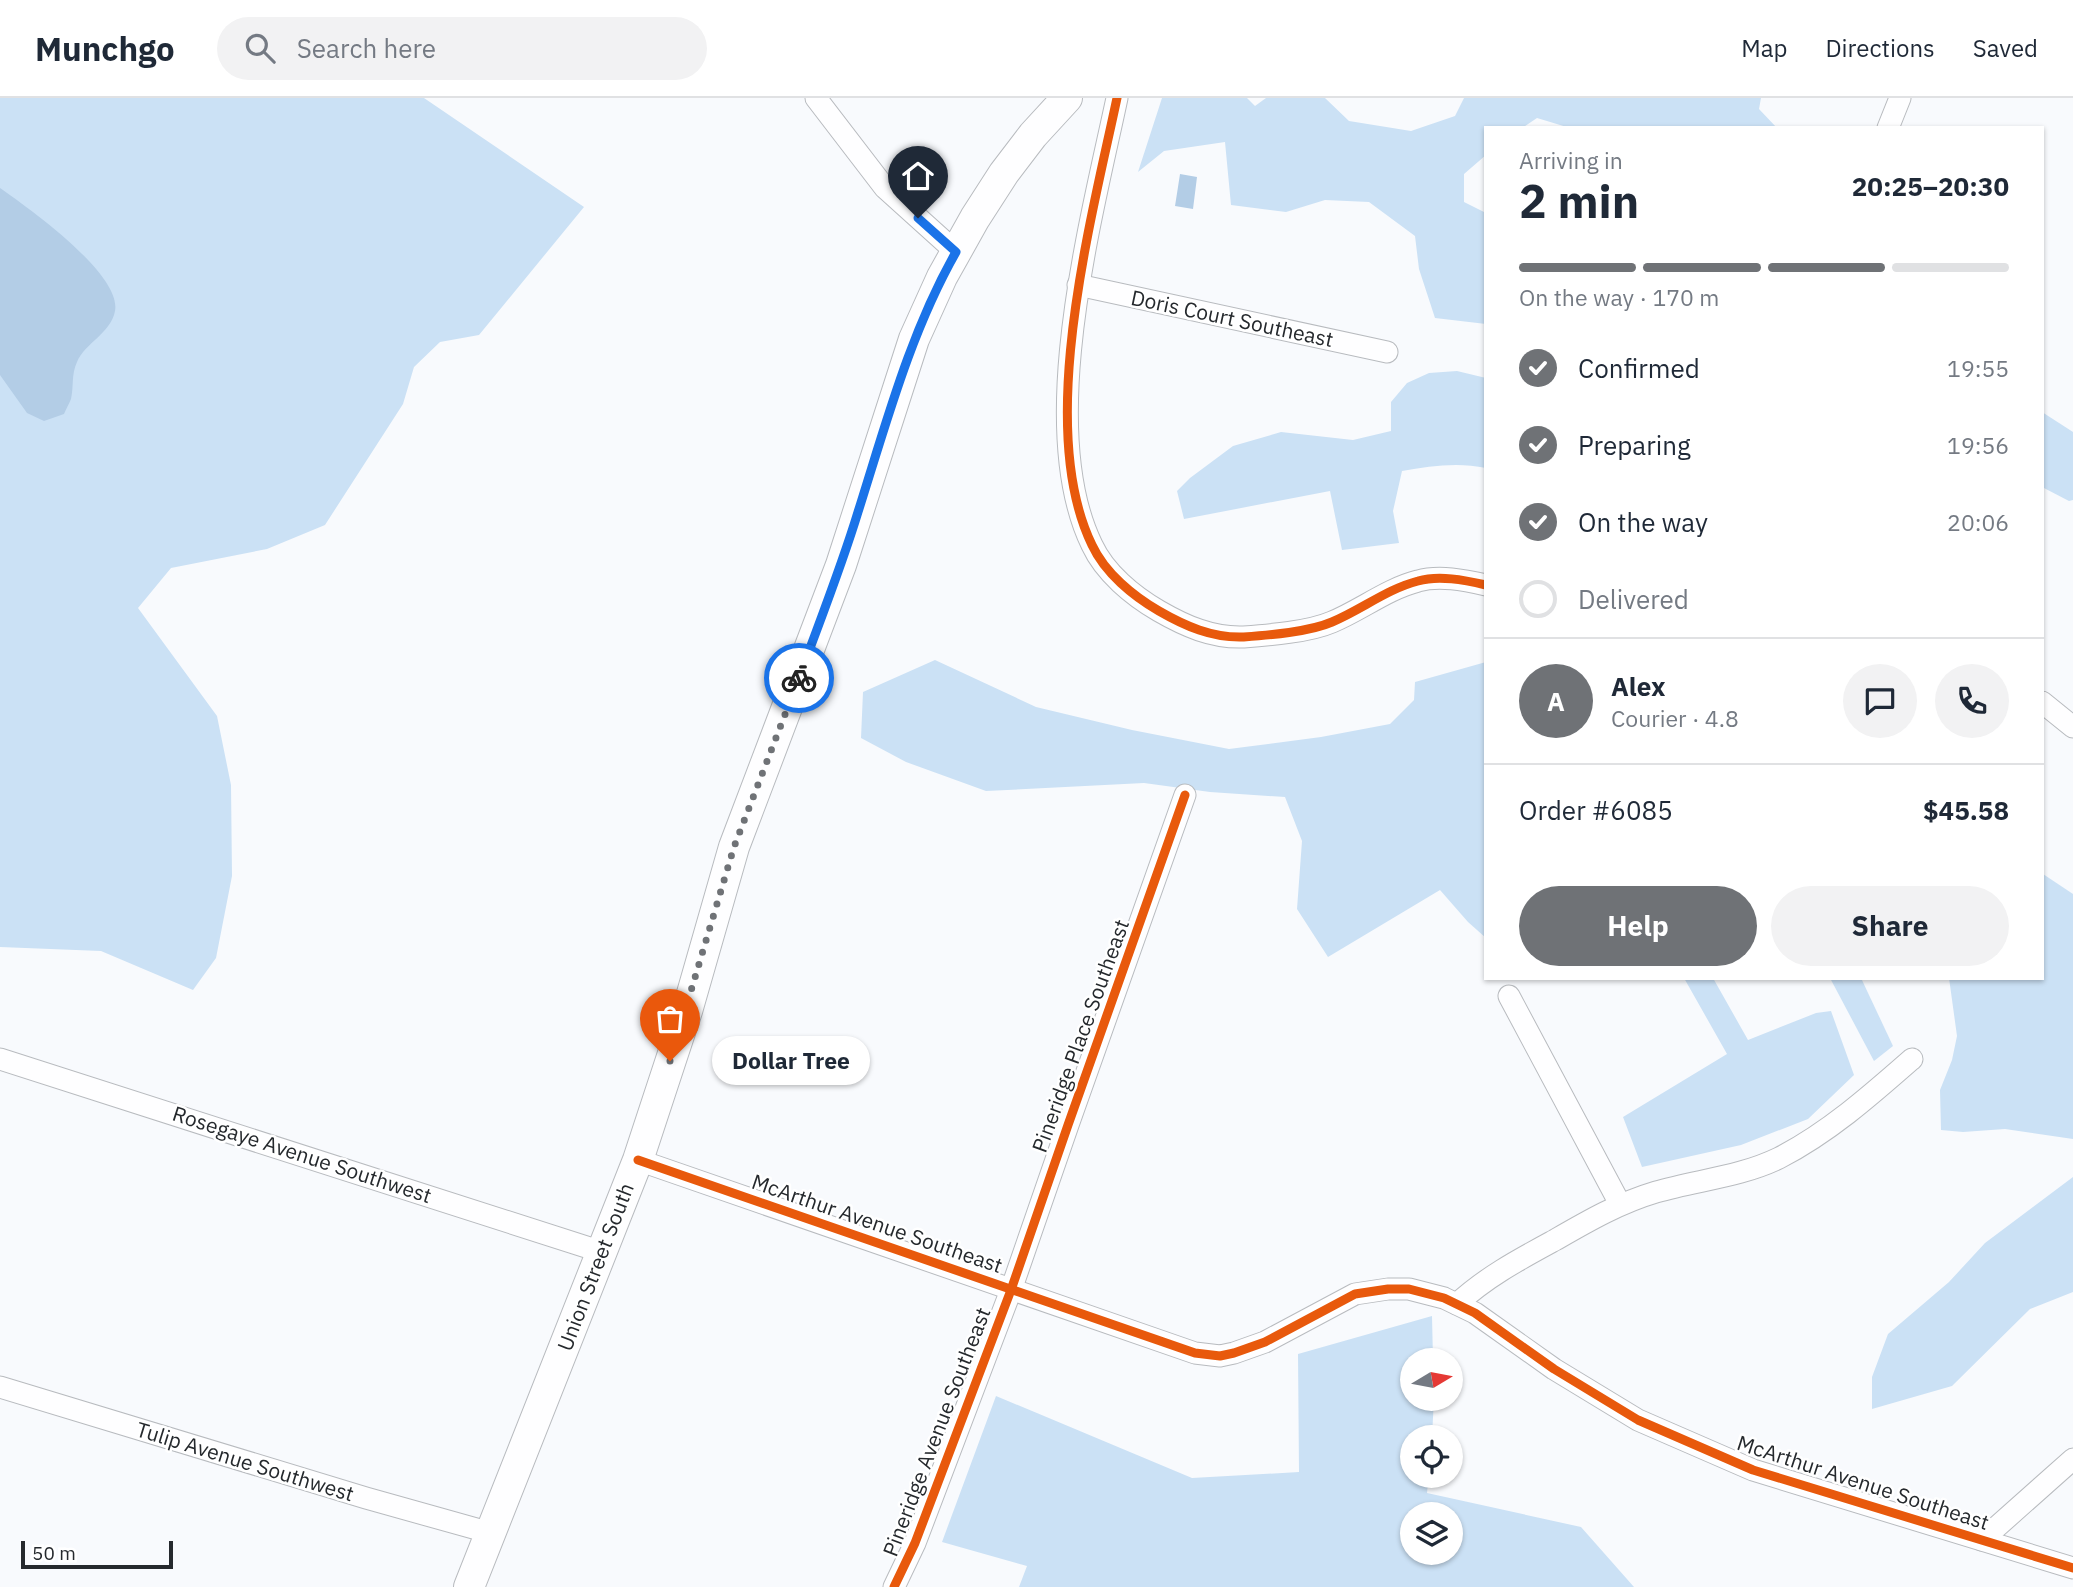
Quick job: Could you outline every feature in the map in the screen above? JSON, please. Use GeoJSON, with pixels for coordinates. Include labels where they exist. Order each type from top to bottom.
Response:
{"type":"FeatureCollection","features":[{"type":"Feature","properties":{"kind":"main road","name":"Union Street South"},"geometry":{"type":"LineString","coordinates":[[469,1587],[638,1160],[687,1011],[734,847],[841,565],[914,339],[942,277],[1004,173],[1033,135],[1067,98]]}},
{"type":"Feature","properties":{"kind":"street"},"geometry":{"type":"LineString","coordinates":[[816,98],[885,188],[956,252]]}},
{"type":"Feature","properties":{"kind":"street"},"geometry":{"type":"LineString","coordinates":[[1117,98],[1078,285],[1068,397],[1069,441],[1080,514],[1092,546],[1106,568],[1145,603],[1172,620],[1195,630],[1242,637],[1330,623],[1419,580],[1440,578],[1484,585]]}},
{"type":"Feature","properties":{"kind":"street"},"geometry":{"type":"LineString","coordinates":[[1889,126],[1900,98]]}},
{"type":"Feature","properties":{"kind":"street","name":"Doris Court Southeast"},"geometry":{"type":"LineString","coordinates":[[1078,285],[1387,352]]}},
{"type":"Feature","properties":{"kind":"street"},"geometry":{"type":"LineString","coordinates":[[2044,704],[2073,727]]}},
{"type":"Feature","properties":{"kind":"street","name":"Pineridge Place Southeast"},"geometry":{"type":"LineString","coordinates":[[1011,1290],[1185,795]]}},
{"type":"Feature","properties":{"kind":"street"},"geometry":{"type":"LineString","coordinates":[[1509,996],[1620,1204]]}},
{"type":"Feature","properties":{"kind":"street","name":"Rosegaye Avenue Southwest"},"geometry":{"type":"LineString","coordinates":[[0,1059],[603,1252]]}},
{"type":"Feature","properties":{"kind":"street"},"geometry":{"type":"LineString","coordinates":[[1457,1304],[1477,1286],[1501,1271],[1620,1204],[1658,1191],[1729,1177],[1778,1158],[1821,1132],[1870,1096],[1912,1059]]}},
{"type":"Feature","properties":{"kind":"street","name":"McArthur Avenue Southeast"},"geometry":{"type":"LineString","coordinates":[[638,1160],[1195,1353],[1220,1356],[1265,1342],[1355,1294],[1409,1289],[1444,1298],[1475,1313],[1554,1369],[1638,1420],[1753,1470],[2073,1568]]}},
{"type":"Feature","properties":{"kind":"street","name":"Pineridge Avenue Southeast"},"geometry":{"type":"LineString","coordinates":[[894,1587],[915,1543],[1011,1290]]}},
{"type":"Feature","properties":{"kind":"street","name":"Tulip Avenue Southwest"},"geometry":{"type":"LineString","coordinates":[[0,1387],[491,1533]]}},
{"type":"Feature","properties":{"kind":"street"},"geometry":{"type":"LineString","coordinates":[[1982,1540],[2073,1459]]}},
{"type":"Feature","properties":{"kind":"shaded area"},"geometry":{"type":"Polygon","coordinates":[[[0,98],[424,98],[584,207],[479,335],[440,342],[414,367],[403,404],[325,525],[267,549],[171,568],[138,608],[217,716],[231,785],[232,876],[216,958],[193,990],[101,951],[0,947],[0,98]]]}},
{"type":"Feature","properties":{"kind":"shaded area"},"geometry":{"type":"Polygon","coordinates":[[[1162,98],[1247,98],[1255,106],[1266,98],[1325,98],[1349,121],[1411,131],[1455,116],[1464,98],[1761,98],[1759,109],[1775,126],[1563,126],[1537,118],[1525,126],[1484,126],[1484,157],[1464,174],[1464,202],[1484,212],[1484,324],[1435,318],[1419,269],[1415,236],[1369,202],[1325,200],[1286,212],[1231,205],[1225,142],[1164,151],[1138,172],[1162,98]]]}},
{"type":"Feature","properties":{"kind":"shaded area"},"geometry":{"type":"Polygon","coordinates":[[[1180,174],[1197,177],[1193,209],[1175,206],[1180,174]]]}},
{"type":"Feature","properties":{"kind":"shaded area"},"geometry":{"type":"Polygon","coordinates":[[[0,188],[50,226],[89,261],[104,279],[113,296],[113,319],[77,362],[71,399],[64,414],[44,421],[27,413],[0,375],[0,188]]]}},
{"type":"Feature","properties":{"kind":"shaded area"},"geometry":{"type":"Polygon","coordinates":[[[1457,371],[1484,378],[1484,468],[1454,465],[1402,471],[1393,511],[1399,543],[1342,550],[1330,491],[1184,519],[1177,491],[1233,446],[1281,432],[1353,440],[1391,431],[1391,402],[1407,383],[1429,373],[1457,371]]]}},
{"type":"Feature","properties":{"kind":"shaded area"},"geometry":{"type":"Polygon","coordinates":[[[2044,413],[2073,432],[2073,500],[2069,501],[2044,488],[2044,413]]]}},
{"type":"Feature","properties":{"kind":"shaded area"},"geometry":{"type":"Polygon","coordinates":[[[935,660],[1036,707],[1229,749],[1321,737],[1390,724],[1414,700],[1415,682],[1484,663],[1484,936],[1440,890],[1328,957],[1297,909],[1302,841],[1285,797],[1210,792],[1144,783],[986,791],[906,762],[861,738],[863,692],[935,660]]]}},
{"type":"Feature","properties":{"kind":"shaded area"},"geometry":{"type":"Polygon","coordinates":[[[2044,875],[2073,894],[2073,1139],[2005,1129],[1963,1132],[1941,1130],[1940,1090],[1952,1060],[1957,1036],[1949,980],[2044,980],[2044,875]]]}},
{"type":"Feature","properties":{"kind":"shaded area"},"geometry":{"type":"Polygon","coordinates":[[[1685,980],[1714,980],[1748,1040],[1816,1013],[1831,1011],[1854,1075],[1808,1119],[1741,1145],[1642,1167],[1623,1117],[1727,1054],[1685,980]]]}},
{"type":"Feature","properties":{"kind":"shaded area"},"geometry":{"type":"Polygon","coordinates":[[[1831,980],[1862,980],[1893,1046],[1874,1061],[1831,980]]]}},
{"type":"Feature","properties":{"kind":"shaded area"},"geometry":{"type":"Polygon","coordinates":[[[2073,1177],[2073,1292],[2030,1309],[1952,1386],[1872,1409],[1872,1377],[1888,1334],[1949,1282],[1985,1243],[2073,1177]]]}},
{"type":"Feature","properties":{"kind":"shaded area"},"geometry":{"type":"Polygon","coordinates":[[[1432,1316],[1433,1348],[1400,1348],[1400,1411],[1433,1411],[1433,1425],[1400,1425],[1400,1488],[1428,1488],[1427,1493],[1581,1527],[1634,1587],[1019,1587],[1027,1566],[942,1542],[996,1396],[1192,1478],[1299,1472],[1298,1354],[1432,1316]]]}},
{"type":"Feature","properties":{"kind":"cycle path"},"geometry":{"type":"LineString","coordinates":[[1117,98],[1083,263],[1073,324],[1068,385],[1068,443],[1076,497],[1092,545],[1104,565],[1130,591],[1159,611],[1199,630],[1232,637],[1301,631],[1323,625],[1396,589],[1426,579],[1452,579],[1484,585]]}},
{"type":"Feature","properties":{"kind":"cycle path"},"geometry":{"type":"LineString","coordinates":[[894,1587],[915,1543],[1011,1290],[1185,795]]}},
{"type":"Feature","properties":{"kind":"cycle path"},"geometry":{"type":"LineString","coordinates":[[638,1160],[1195,1353],[1220,1356],[1265,1342],[1355,1294],[1409,1289],[1444,1298],[1475,1313],[1554,1369],[1638,1420],[1753,1470],[2073,1568]]}},
{"type":"Feature","properties":{"kind":"way so far"},"geometry":{"type":"LineString","coordinates":[[670,1061],[734,847],[799,678]]}},
{"type":"Feature","properties":{"kind":"place","name":"Dollar Tree"},"geometry":{"type":"Point","coordinates":[670,1061]}},
{"type":"Feature","properties":{"kind":"route"},"geometry":{"type":"LineString","coordinates":[[799,678],[841,565],[914,339],[956,252],[918,218]]}}]}
